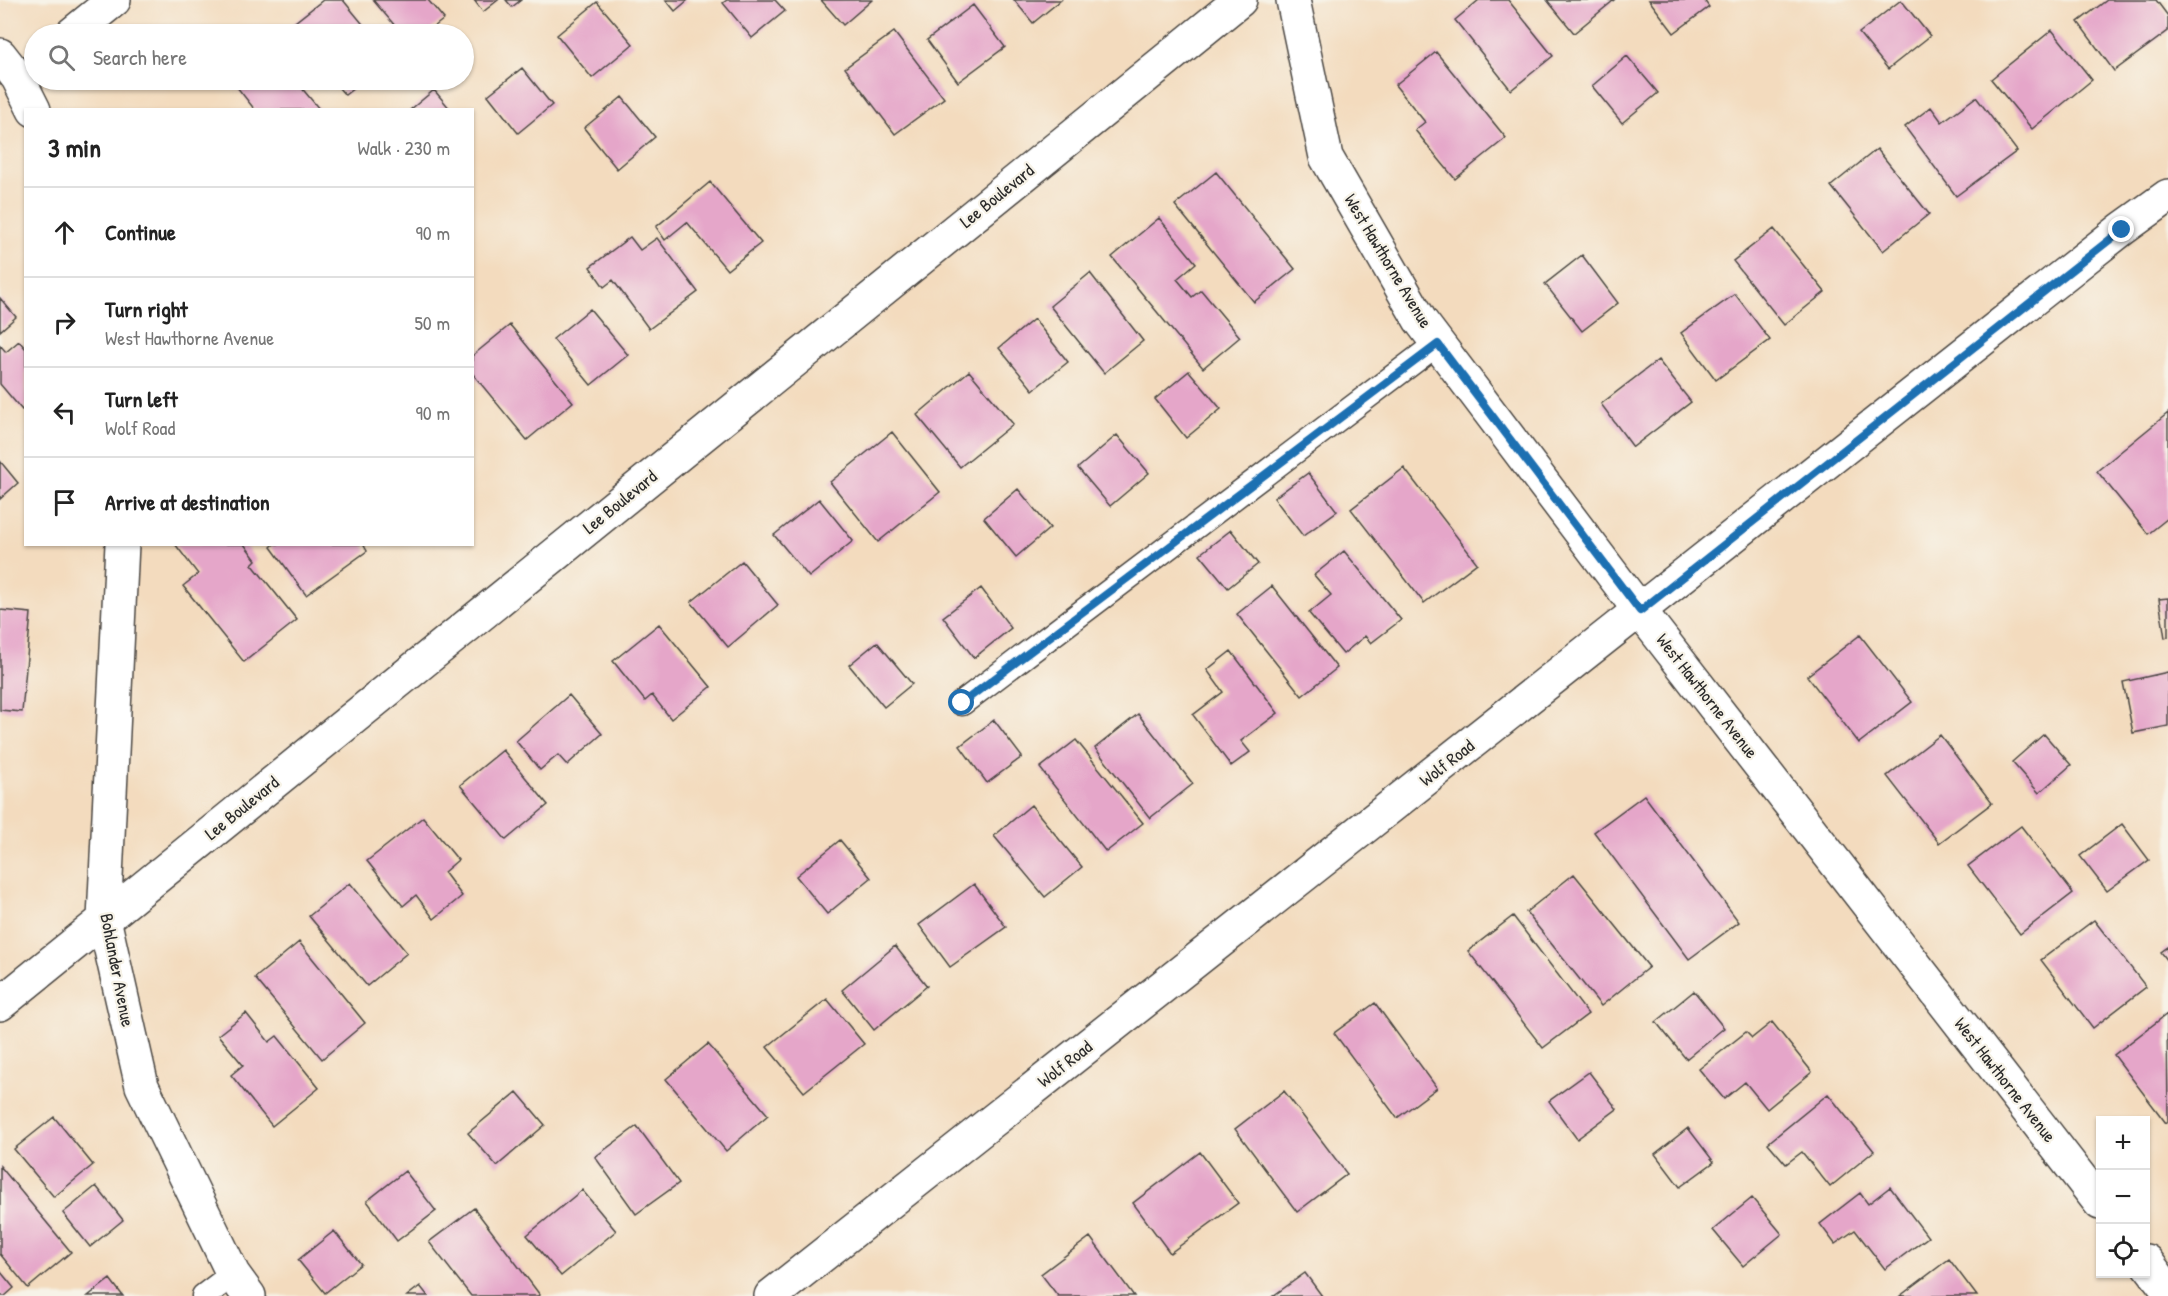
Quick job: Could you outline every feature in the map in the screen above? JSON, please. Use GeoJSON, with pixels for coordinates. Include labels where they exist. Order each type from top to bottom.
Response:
{"type":"FeatureCollection","features":[{"type":"Feature","properties":{"kind":"street"},"geometry":{"type":"LineString","coordinates":[[84,24],[114,0]]}},
{"type":"Feature","properties":{"kind":"street","name":"Lee Boulevard"},"geometry":{"type":"LineString","coordinates":[[0,1004],[1240,0]]}},
{"type":"Feature","properties":{"kind":"street","name":"West Hawthorne Avenue"},"geometry":{"type":"LineString","coordinates":[[1293,0],[1326,157],[1420,320],[1640,611],[2096,1198]]}},
{"type":"Feature","properties":{"kind":"street"},"geometry":{"type":"LineString","coordinates":[[13,72],[33,108]]}},
{"type":"Feature","properties":{"kind":"street","name":"Wolf Road"},"geometry":{"type":"LineString","coordinates":[[771,1296],[2168,196]]}},
{"type":"Feature","properties":{"kind":"street","name":"Bohlander Avenue"},"geometry":{"type":"LineString","coordinates":[[122,546],[104,919],[142,1086],[241,1285]]}},
{"type":"Feature","properties":{"kind":"street"},"geometry":{"type":"LineString","coordinates":[[2150,1267],[2168,1290]]}},
{"type":"Feature","properties":{"kind":"lane"},"geometry":{"type":"LineString","coordinates":[[962,703],[1438,344]]}},
{"type":"Feature","properties":{"kind":"lane"},"geometry":{"type":"LineString","coordinates":[[204,1296],[241,1285]]}},
{"type":"Feature","properties":{"kind":"building"},"geometry":{"type":"Polygon","coordinates":[[[323,0],[343,0],[363,24],[293,24],[323,0]]]}},
{"type":"Feature","properties":{"kind":"building"},"geometry":{"type":"Polygon","coordinates":[[[373,0],[428,0],[444,19],[438,24],[393,24],[373,0]]]}},
{"type":"Feature","properties":{"kind":"building"},"geometry":{"type":"Polygon","coordinates":[[[474,0],[498,0],[483,12],[474,0]]]}},
{"type":"Feature","properties":{"kind":"building"},"geometry":{"type":"Polygon","coordinates":[[[506,0],[521,0],[512,7],[506,0]]]}},
{"type":"Feature","properties":{"kind":"building"},"geometry":{"type":"Polygon","coordinates":[[[666,0],[688,0],[675,11],[666,0]]]}},
{"type":"Feature","properties":{"kind":"building"},"geometry":{"type":"Polygon","coordinates":[[[727,0],[775,0],[785,11],[752,38],[723,3],[727,0]]]}},
{"type":"Feature","properties":{"kind":"building"},"geometry":{"type":"Polygon","coordinates":[[[821,0],[872,0],[843,25],[821,0]]]}},
{"type":"Feature","properties":{"kind":"building"},"geometry":{"type":"Polygon","coordinates":[[[1014,0],[1061,0],[1033,23],[1014,0]]]}},
{"type":"Feature","properties":{"kind":"building"},"geometry":{"type":"Polygon","coordinates":[[[1479,0],[1508,0],[1553,56],[1511,90],[1455,20],[1479,0]]]}},
{"type":"Feature","properties":{"kind":"building"},"geometry":{"type":"Polygon","coordinates":[[[1547,0],[1614,0],[1574,33],[1547,0]]]}},
{"type":"Feature","properties":{"kind":"building"},"geometry":{"type":"Polygon","coordinates":[[[1649,0],[1704,0],[1709,7],[1674,33],[1649,0]]]}},
{"type":"Feature","properties":{"kind":"building"},"geometry":{"type":"Polygon","coordinates":[[[1901,0],[1930,36],[1888,69],[1859,33],[1901,0]]]}},
{"type":"Feature","properties":{"kind":"building"},"geometry":{"type":"Polygon","coordinates":[[[2107,0],[2156,0],[2168,16],[2168,31],[2114,71],[2078,22],[2107,0]]]}},
{"type":"Feature","properties":{"kind":"building"},"geometry":{"type":"Polygon","coordinates":[[[597,2],[633,44],[592,78],[557,35],[597,2]]]}},
{"type":"Feature","properties":{"kind":"building"},"geometry":{"type":"Polygon","coordinates":[[[973,5],[1005,47],[958,82],[927,40],[973,5]]]}},
{"type":"Feature","properties":{"kind":"building"},"geometry":{"type":"Polygon","coordinates":[[[2052,30],[2092,80],[2032,129],[1991,79],[2052,30]]]}},
{"type":"Feature","properties":{"kind":"building"},"geometry":{"type":"Polygon","coordinates":[[[894,32],[944,98],[895,134],[845,68],[894,32]]]}},
{"type":"Feature","properties":{"kind":"building"},"geometry":{"type":"Polygon","coordinates":[[[1436,52],[1506,138],[1455,179],[1415,130],[1425,122],[1395,85],[1436,52]]]}},
{"type":"Feature","properties":{"kind":"building"},"geometry":{"type":"Polygon","coordinates":[[[1627,56],[1658,93],[1622,123],[1592,86],[1627,56]]]}},
{"type":"Feature","properties":{"kind":"building"},"geometry":{"type":"Polygon","coordinates":[[[522,68],[552,105],[518,133],[488,95],[522,68]]]}},
{"type":"Feature","properties":{"kind":"building"},"geometry":{"type":"Polygon","coordinates":[[[239,90],[303,90],[318,108],[253,108],[239,90]]]}},
{"type":"Feature","properties":{"kind":"building"},"geometry":{"type":"Polygon","coordinates":[[[341,90],[351,90],[345,95],[341,90]]]}},
{"type":"Feature","properties":{"kind":"building"},"geometry":{"type":"Polygon","coordinates":[[[434,90],[449,108],[412,108],[434,90]]]}},
{"type":"Feature","properties":{"kind":"building"},"geometry":{"type":"Polygon","coordinates":[[[622,97],[655,137],[617,169],[584,128],[622,97]]]}},
{"type":"Feature","properties":{"kind":"building"},"geometry":{"type":"Polygon","coordinates":[[[1976,97],[2017,151],[1956,196],[1905,127],[1931,107],[1942,122],[1976,97]]]}},
{"type":"Feature","properties":{"kind":"building"},"geometry":{"type":"Polygon","coordinates":[[[1877,149],[1929,214],[1883,251],[1831,186],[1877,149]]]}},
{"type":"Feature","properties":{"kind":"building"},"geometry":{"type":"Polygon","coordinates":[[[1216,172],[1295,269],[1254,302],[1175,205],[1216,172]]]}},
{"type":"Feature","properties":{"kind":"building"},"geometry":{"type":"Polygon","coordinates":[[[710,182],[761,243],[727,270],[687,222],[665,240],[656,227],[710,182]]]}},
{"type":"Feature","properties":{"kind":"building"},"geometry":{"type":"Polygon","coordinates":[[[1159,218],[1196,263],[1177,279],[1192,297],[1201,290],[1240,337],[1203,368],[1112,257],[1159,218]]]}},
{"type":"Feature","properties":{"kind":"building"},"geometry":{"type":"Polygon","coordinates":[[[1774,229],[1825,292],[1784,325],[1733,261],[1774,229]]]}},
{"type":"Feature","properties":{"kind":"building"},"geometry":{"type":"Polygon","coordinates":[[[630,237],[640,250],[657,238],[698,292],[649,329],[613,280],[604,287],[590,267],[630,237]]]}},
{"type":"Feature","properties":{"kind":"building"},"geometry":{"type":"Polygon","coordinates":[[[1582,255],[1618,303],[1582,331],[1545,284],[1582,255]]]}},
{"type":"Feature","properties":{"kind":"building"},"geometry":{"type":"Polygon","coordinates":[[[1090,273],[1143,341],[1104,373],[1050,306],[1090,273]]]}},
{"type":"Feature","properties":{"kind":"building"},"geometry":{"type":"Polygon","coordinates":[[[1735,294],[1770,340],[1716,380],[1681,333],[1735,294]]]}},
{"type":"Feature","properties":{"kind":"building"},"geometry":{"type":"Polygon","coordinates":[[[0,298],[16,317],[0,331],[0,298]]]}},
{"type":"Feature","properties":{"kind":"building"},"geometry":{"type":"Polygon","coordinates":[[[590,309],[628,355],[591,385],[553,339],[590,309]]]}},
{"type":"Feature","properties":{"kind":"building"},"geometry":{"type":"Polygon","coordinates":[[[1034,319],[1068,362],[1033,390],[999,348],[1034,319]]]}},
{"type":"Feature","properties":{"kind":"building"},"geometry":{"type":"Polygon","coordinates":[[[510,325],[573,402],[527,440],[474,375],[474,354],[510,325]]]}},
{"type":"Feature","properties":{"kind":"building"},"geometry":{"type":"Polygon","coordinates":[[[19,341],[24,347],[24,409],[22,410],[0,384],[0,345],[6,352],[19,341]]]}},
{"type":"Feature","properties":{"kind":"building"},"geometry":{"type":"Polygon","coordinates":[[[1658,360],[1691,402],[1633,447],[1601,404],[1658,360]]]}},
{"type":"Feature","properties":{"kind":"building"},"geometry":{"type":"Polygon","coordinates":[[[969,371],[1013,424],[960,467],[917,415],[969,371]]]}},
{"type":"Feature","properties":{"kind":"building"},"geometry":{"type":"Polygon","coordinates":[[[1189,371],[1221,409],[1186,438],[1155,399],[1189,371]]]}},
{"type":"Feature","properties":{"kind":"building"},"geometry":{"type":"Polygon","coordinates":[[[2168,413],[2168,518],[2148,534],[2097,471],[2168,413]]]}},
{"type":"Feature","properties":{"kind":"building"},"geometry":{"type":"Polygon","coordinates":[[[892,432],[940,492],[878,542],[830,482],[892,432]]]}},
{"type":"Feature","properties":{"kind":"building"},"geometry":{"type":"Polygon","coordinates":[[[1117,435],[1149,473],[1110,506],[1078,468],[1117,435]]]}},
{"type":"Feature","properties":{"kind":"building"},"geometry":{"type":"Polygon","coordinates":[[[0,461],[18,483],[0,499],[0,461]]]}},
{"type":"Feature","properties":{"kind":"building"},"geometry":{"type":"Polygon","coordinates":[[[1404,468],[1477,563],[1424,603],[1351,509],[1404,468]]]}},
{"type":"Feature","properties":{"kind":"building"},"geometry":{"type":"Polygon","coordinates":[[[1308,473],[1337,511],[1303,536],[1274,498],[1308,473]]]}},
{"type":"Feature","properties":{"kind":"building"},"geometry":{"type":"Polygon","coordinates":[[[1018,489],[1050,528],[1016,557],[984,518],[1018,489]]]}},
{"type":"Feature","properties":{"kind":"building"},"geometry":{"type":"Polygon","coordinates":[[[819,499],[853,541],[809,577],[774,535],[819,499]]]}},
{"type":"Feature","properties":{"kind":"building"},"geometry":{"type":"Polygon","coordinates":[[[1231,530],[1258,564],[1228,588],[1200,554],[1231,530]]]}},
{"type":"Feature","properties":{"kind":"building"},"geometry":{"type":"Polygon","coordinates":[[[177,546],[246,546],[256,560],[252,564],[297,620],[244,662],[183,586],[198,574],[177,546]]]}},
{"type":"Feature","properties":{"kind":"building"},"geometry":{"type":"Polygon","coordinates":[[[364,546],[367,551],[306,595],[271,547],[364,546]]]}},
{"type":"Feature","properties":{"kind":"building"},"geometry":{"type":"Polygon","coordinates":[[[1344,551],[1401,620],[1371,643],[1365,636],[1343,654],[1309,613],[1331,595],[1314,575],[1344,551]]]}},
{"type":"Feature","properties":{"kind":"building"},"geometry":{"type":"Polygon","coordinates":[[[742,561],[778,605],[728,647],[691,602],[742,561]]]}},
{"type":"Feature","properties":{"kind":"building"},"geometry":{"type":"Polygon","coordinates":[[[1272,586],[1337,668],[1302,696],[1237,614],[1272,586]]]}},
{"type":"Feature","properties":{"kind":"building"},"geometry":{"type":"Polygon","coordinates":[[[981,588],[1011,628],[974,658],[943,617],[981,588]]]}},
{"type":"Feature","properties":{"kind":"building"},"geometry":{"type":"Polygon","coordinates":[[[2168,598],[2168,637],[2165,638],[2159,599],[2168,598]]]}},
{"type":"Feature","properties":{"kind":"building"},"geometry":{"type":"Polygon","coordinates":[[[0,610],[31,613],[22,712],[0,710],[0,610]]]}},
{"type":"Feature","properties":{"kind":"building"},"geometry":{"type":"Polygon","coordinates":[[[659,624],[711,687],[671,719],[652,695],[645,701],[613,661],[659,624]]]}},
{"type":"Feature","properties":{"kind":"building"},"geometry":{"type":"Polygon","coordinates":[[[1860,635],[1912,702],[1859,743],[1807,676],[1860,635]]]}},
{"type":"Feature","properties":{"kind":"building"},"geometry":{"type":"Polygon","coordinates":[[[877,642],[912,684],[884,707],[849,665],[877,642]]]}},
{"type":"Feature","properties":{"kind":"building"},"geometry":{"type":"Polygon","coordinates":[[[1231,651],[1278,713],[1241,741],[1250,752],[1231,766],[1193,715],[1223,692],[1207,670],[1231,651]]]}},
{"type":"Feature","properties":{"kind":"building"},"geometry":{"type":"Polygon","coordinates":[[[2168,672],[2168,726],[2133,733],[2123,682],[2168,672]]]}},
{"type":"Feature","properties":{"kind":"building"},"geometry":{"type":"Polygon","coordinates":[[[569,695],[602,734],[567,765],[558,755],[540,770],[516,741],[569,695]]]}},
{"type":"Feature","properties":{"kind":"building"},"geometry":{"type":"Polygon","coordinates":[[[1138,714],[1193,784],[1150,818],[1095,748],[1138,714]]]}},
{"type":"Feature","properties":{"kind":"building"},"geometry":{"type":"Polygon","coordinates":[[[994,720],[1022,757],[987,783],[960,746],[994,720]]]}},
{"type":"Feature","properties":{"kind":"building"},"geometry":{"type":"Polygon","coordinates":[[[2044,734],[2071,765],[2039,793],[2012,762],[2044,734]]]}},
{"type":"Feature","properties":{"kind":"building"},"geometry":{"type":"Polygon","coordinates":[[[1940,735],[1992,803],[1939,843],[1887,776],[1940,735]]]}},
{"type":"Feature","properties":{"kind":"building"},"geometry":{"type":"Polygon","coordinates":[[[1076,740],[1143,823],[1106,852],[1040,768],[1076,740]]]}},
{"type":"Feature","properties":{"kind":"building"},"geometry":{"type":"Polygon","coordinates":[[[503,750],[548,805],[506,840],[460,785],[503,750]]]}},
{"type":"Feature","properties":{"kind":"building"},"geometry":{"type":"Polygon","coordinates":[[[1644,795],[1739,922],[1689,959],[1594,832],[1644,795]]]}},
{"type":"Feature","properties":{"kind":"building"},"geometry":{"type":"Polygon","coordinates":[[[1031,805],[1082,867],[1045,897],[994,836],[1031,805]]]}},
{"type":"Feature","properties":{"kind":"building"},"geometry":{"type":"Polygon","coordinates":[[[423,817],[458,860],[444,872],[462,896],[434,919],[416,895],[403,906],[367,861],[423,817]]]}},
{"type":"Feature","properties":{"kind":"building"},"geometry":{"type":"Polygon","coordinates":[[[2122,824],[2149,860],[2107,891],[2080,856],[2122,824]]]}},
{"type":"Feature","properties":{"kind":"building"},"geometry":{"type":"Polygon","coordinates":[[[2021,826],[2073,893],[2020,934],[1968,866],[2021,826]]]}},
{"type":"Feature","properties":{"kind":"building"},"geometry":{"type":"Polygon","coordinates":[[[840,840],[871,878],[827,914],[796,876],[840,840]]]}},
{"type":"Feature","properties":{"kind":"building"},"geometry":{"type":"Polygon","coordinates":[[[1574,874],[1649,967],[1601,1006],[1526,912],[1574,874]]]}},
{"type":"Feature","properties":{"kind":"building"},"geometry":{"type":"Polygon","coordinates":[[[350,883],[407,953],[367,986],[309,916],[350,883]]]}},
{"type":"Feature","properties":{"kind":"building"},"geometry":{"type":"Polygon","coordinates":[[[974,884],[1006,927],[950,967],[919,925],[974,884]]]}},
{"type":"Feature","properties":{"kind":"building"},"geometry":{"type":"Polygon","coordinates":[[[1513,916],[1588,1014],[1543,1048],[1468,951],[1513,916]]]}},
{"type":"Feature","properties":{"kind":"building"},"geometry":{"type":"Polygon","coordinates":[[[2094,920],[2146,987],[2093,1028],[2041,960],[2094,920]]]}},
{"type":"Feature","properties":{"kind":"building"},"geometry":{"type":"Polygon","coordinates":[[[299,942],[365,1023],[322,1059],[255,978],[299,942]]]}},
{"type":"Feature","properties":{"kind":"building"},"geometry":{"type":"Polygon","coordinates":[[[895,946],[927,986],[874,1030],[842,990],[895,946]]]}},
{"type":"Feature","properties":{"kind":"building"},"geometry":{"type":"Polygon","coordinates":[[[2168,947],[2168,961],[2161,952],[2168,947]]]}},
{"type":"Feature","properties":{"kind":"building"},"geometry":{"type":"Polygon","coordinates":[[[1694,991],[1724,1028],[1686,1059],[1656,1022],[1694,991]]]}},
{"type":"Feature","properties":{"kind":"building"},"geometry":{"type":"Polygon","coordinates":[[[827,999],[864,1044],[804,1092],[767,1047],[827,999]]]}},
{"type":"Feature","properties":{"kind":"building"},"geometry":{"type":"Polygon","coordinates":[[[1375,1003],[1437,1088],[1397,1118],[1334,1033],[1375,1003]]]}},
{"type":"Feature","properties":{"kind":"building"},"geometry":{"type":"Polygon","coordinates":[[[246,1013],[269,1042],[277,1036],[319,1088],[272,1126],[231,1075],[243,1065],[218,1035],[246,1013]]]}},
{"type":"Feature","properties":{"kind":"building"},"geometry":{"type":"Polygon","coordinates":[[[2167,1014],[2168,1121],[2166,1123],[2114,1055],[2167,1014]]]}},
{"type":"Feature","properties":{"kind":"building"},"geometry":{"type":"Polygon","coordinates":[[[1772,1022],[1812,1072],[1767,1109],[1745,1082],[1724,1099],[1699,1069],[1746,1032],[1752,1038],[1772,1022]]]}},
{"type":"Feature","properties":{"kind":"building"},"geometry":{"type":"Polygon","coordinates":[[[708,1044],[768,1115],[726,1151],[666,1079],[708,1044]]]}},
{"type":"Feature","properties":{"kind":"building"},"geometry":{"type":"Polygon","coordinates":[[[1589,1072],[1617,1109],[1577,1139],[1549,1101],[1589,1072]]]}},
{"type":"Feature","properties":{"kind":"building"},"geometry":{"type":"Polygon","coordinates":[[[1284,1091],[1347,1174],[1297,1212],[1235,1129],[1284,1091]]]}},
{"type":"Feature","properties":{"kind":"building"},"geometry":{"type":"Polygon","coordinates":[[[517,1092],[545,1125],[497,1166],[468,1133],[517,1092]]]}},
{"type":"Feature","properties":{"kind":"building"},"geometry":{"type":"Polygon","coordinates":[[[1828,1094],[1874,1151],[1830,1187],[1802,1152],[1786,1164],[1768,1143],[1828,1094]]]}},
{"type":"Feature","properties":{"kind":"building"},"geometry":{"type":"Polygon","coordinates":[[[54,1117],[93,1165],[54,1197],[14,1149],[54,1117]]]}},
{"type":"Feature","properties":{"kind":"building"},"geometry":{"type":"Polygon","coordinates":[[[637,1126],[679,1183],[636,1214],[595,1157],[637,1126]]]}},
{"type":"Feature","properties":{"kind":"building"},"geometry":{"type":"Polygon","coordinates":[[[1688,1128],[1714,1162],[1680,1187],[1655,1154],[1688,1128]]]}},
{"type":"Feature","properties":{"kind":"building"},"geometry":{"type":"Polygon","coordinates":[[[1200,1152],[1238,1203],[1170,1253],[1133,1203],[1200,1152]]]}},
{"type":"Feature","properties":{"kind":"building"},"geometry":{"type":"Polygon","coordinates":[[[0,1166],[71,1252],[28,1288],[0,1254],[0,1166]]]}},
{"type":"Feature","properties":{"kind":"building"},"geometry":{"type":"Polygon","coordinates":[[[405,1171],[436,1211],[397,1241],[367,1201],[405,1171]]]}},
{"type":"Feature","properties":{"kind":"building"},"geometry":{"type":"Polygon","coordinates":[[[96,1186],[123,1220],[90,1247],[63,1213],[96,1186]]]}},
{"type":"Feature","properties":{"kind":"building"},"geometry":{"type":"Polygon","coordinates":[[[1890,1187],[1928,1237],[1885,1269],[1855,1230],[1835,1244],[1820,1224],[1860,1193],[1868,1204],[1890,1187]]]}},
{"type":"Feature","properties":{"kind":"building"},"geometry":{"type":"Polygon","coordinates":[[[582,1190],[616,1231],[561,1276],[527,1235],[582,1190]]]}},
{"type":"Feature","properties":{"kind":"building"},"geometry":{"type":"Polygon","coordinates":[[[1752,1198],[1782,1234],[1743,1266],[1713,1230],[1752,1198]]]}},
{"type":"Feature","properties":{"kind":"building"},"geometry":{"type":"Polygon","coordinates":[[[474,1208],[540,1295],[471,1296],[429,1242],[474,1208]]]}},
{"type":"Feature","properties":{"kind":"building"},"geometry":{"type":"Polygon","coordinates":[[[334,1231],[361,1264],[325,1293],[298,1260],[334,1231]]]}},
{"type":"Feature","properties":{"kind":"building"},"geometry":{"type":"Polygon","coordinates":[[[1090,1237],[1134,1296],[1058,1296],[1041,1274],[1090,1237]]]}},
{"type":"Feature","properties":{"kind":"building"},"geometry":{"type":"Polygon","coordinates":[[[1949,1259],[1977,1296],[1900,1296],[1949,1259]]]}},
{"type":"Feature","properties":{"kind":"building"},"geometry":{"type":"Polygon","coordinates":[[[0,1271],[14,1288],[5,1296],[0,1296],[0,1271]]]}},
{"type":"Feature","properties":{"kind":"building"},"geometry":{"type":"Polygon","coordinates":[[[1305,1273],[1322,1296],[1273,1296],[1305,1273]]]}},
{"type":"Feature","properties":{"kind":"building"},"geometry":{"type":"Polygon","coordinates":[[[110,1279],[123,1296],[88,1296],[110,1279]]]}},
{"type":"Feature","properties":{"kind":"building"},"geometry":{"type":"Polygon","coordinates":[[[420,1286],[428,1296],[407,1296],[420,1286]]]}},
{"type":"Feature","properties":{"kind":"route"},"geometry":{"type":"LineString","coordinates":[[962,703],[1438,344],[1640,611],[2122,230]]}}]}
